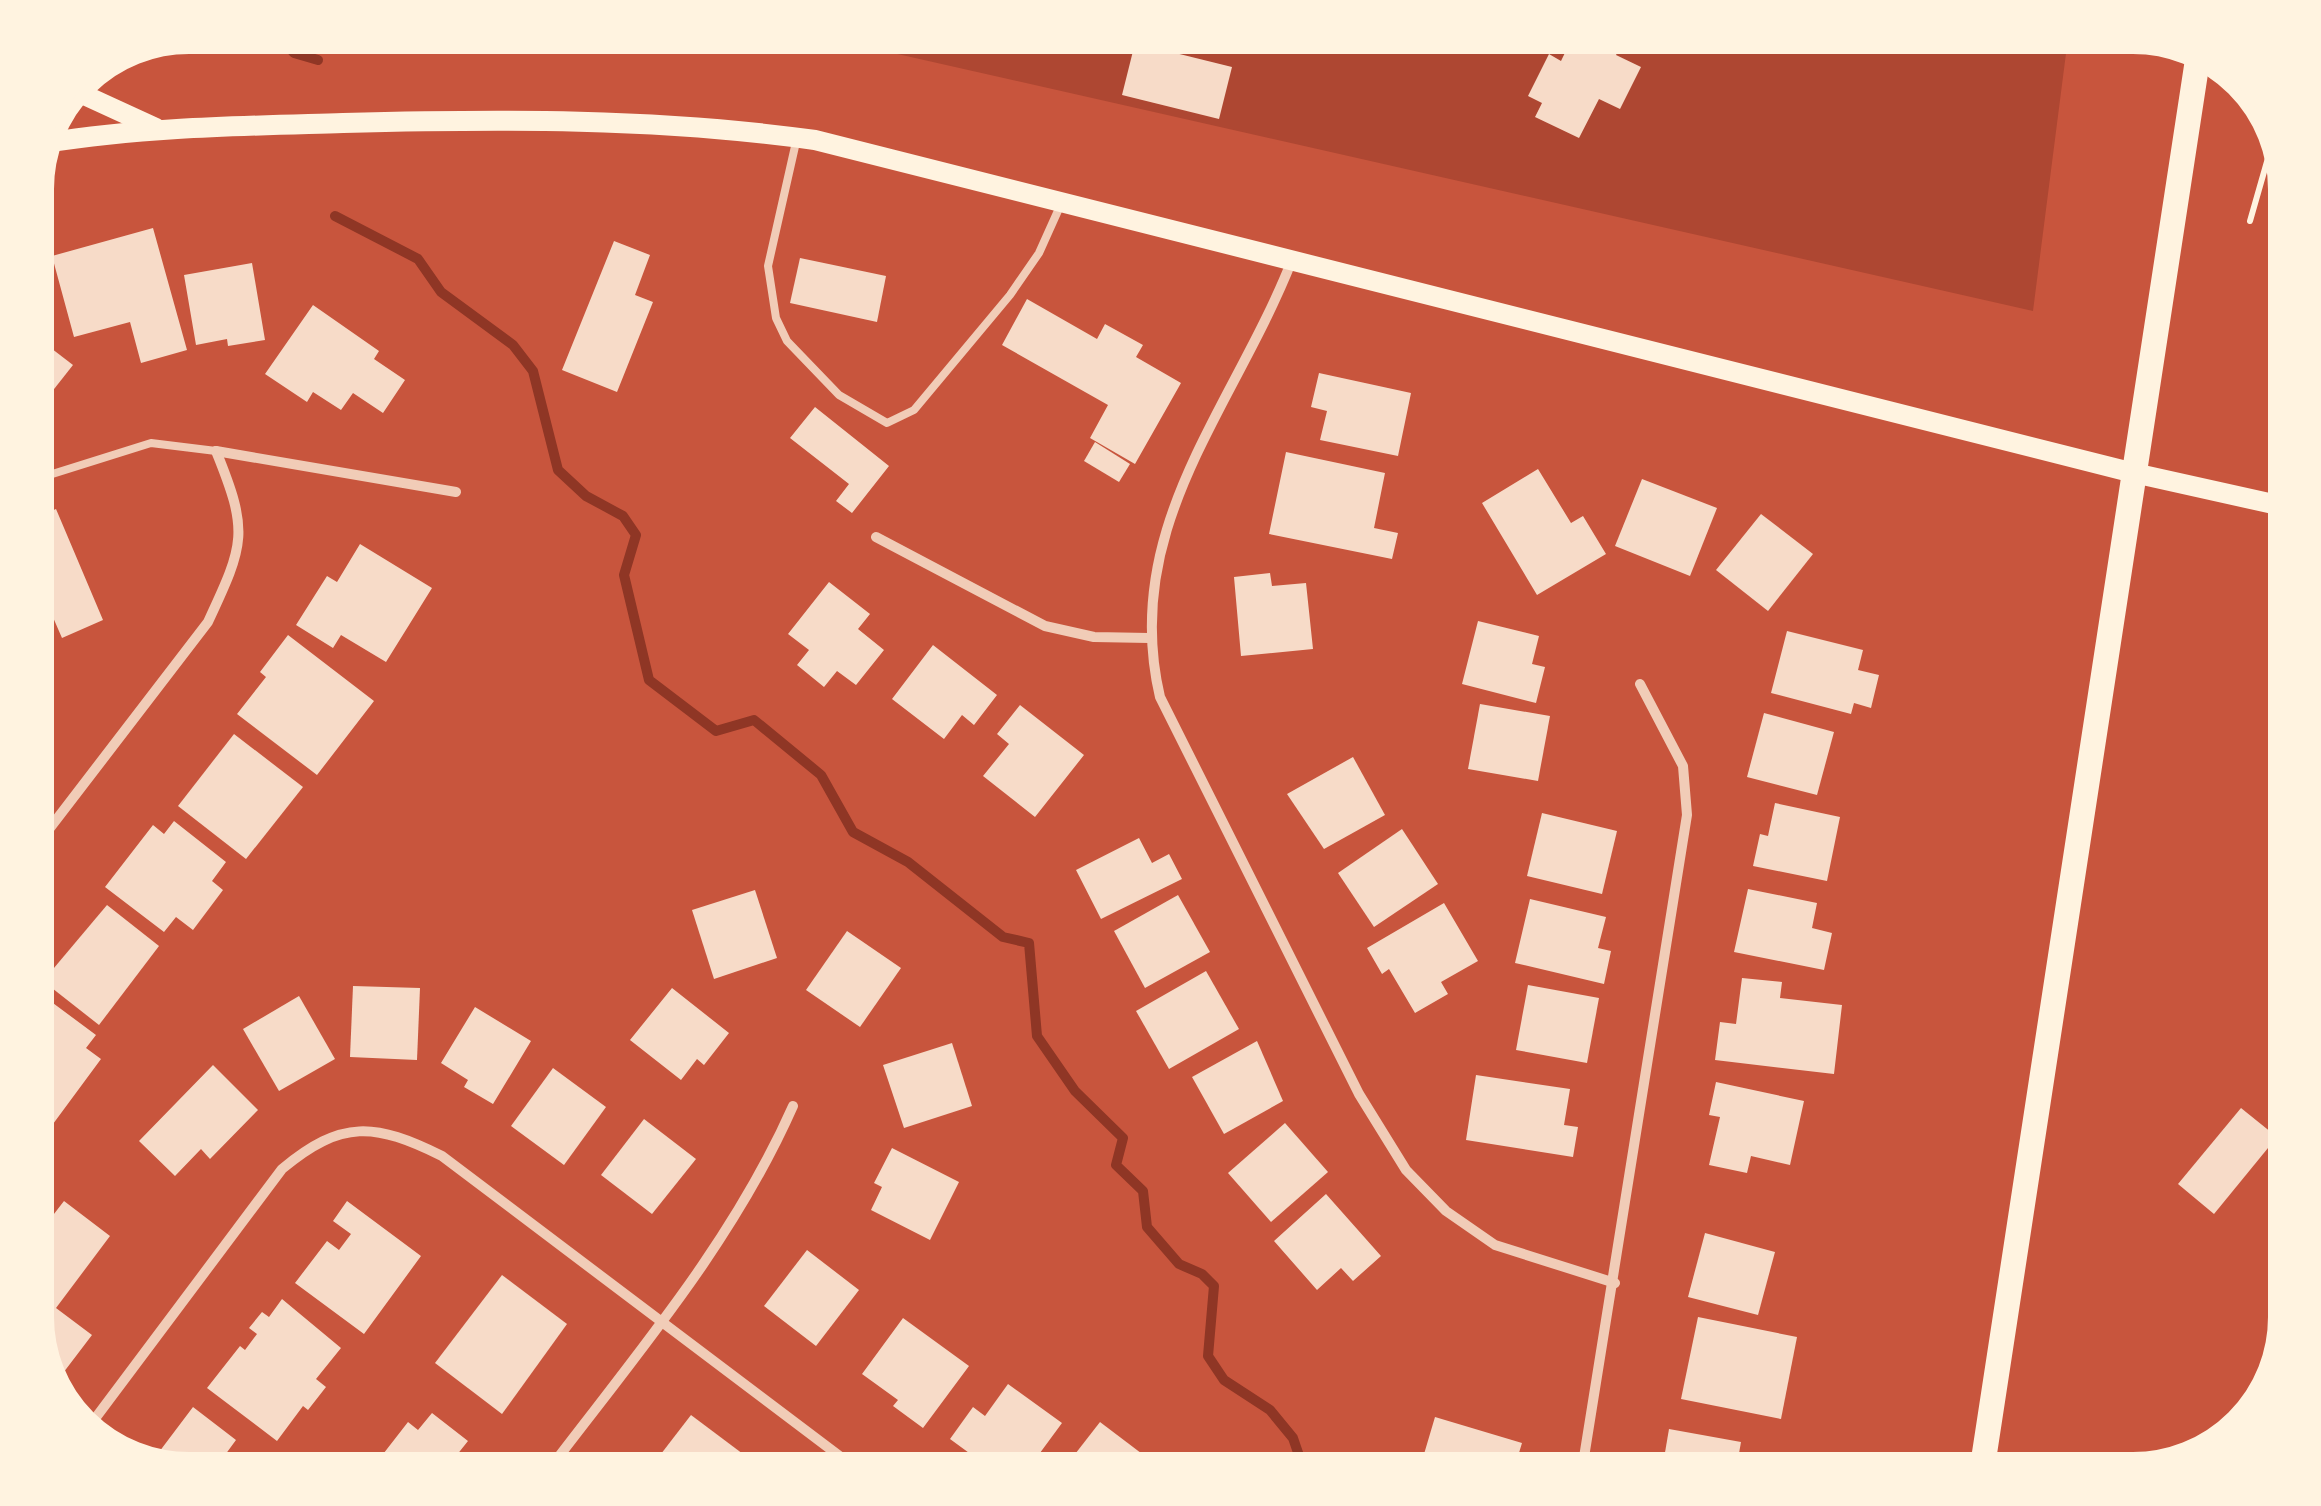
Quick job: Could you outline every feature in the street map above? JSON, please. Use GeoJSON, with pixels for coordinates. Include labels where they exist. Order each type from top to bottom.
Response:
{"type":"FeatureCollection","features":[{"type":"Feature","properties":{"kind":"main road"},"geometry":{"type":"LineString","coordinates":[[1983,1459],[2197,63]]}},
{"type":"Feature","properties":{"kind":"main road"},"geometry":{"type":"LineString","coordinates":[[85,95],[158,128]]}},
{"type":"Feature","properties":{"kind":"main road"},"geometry":{"type":"LineString","coordinates":[[56,142],[158,128],[468,120],[630,121],[797,138],[2134,473],[2274,504]]}},
{"type":"Feature","properties":{"kind":"street"},"geometry":{"type":"LineString","coordinates":[[1292,259],[1266,327],[1182,480],[1156,557],[1149,638],[1160,697],[1360,1094],[1406,1170],[1446,1211],[1494,1245],[1615,1282]]}},
{"type":"Feature","properties":{"kind":"street"},"geometry":{"type":"LineString","coordinates":[[216,451],[456,492]]}},
{"type":"Feature","properties":{"kind":"street"},"geometry":{"type":"LineString","coordinates":[[48,831],[208,622],[224,589],[241,530],[239,509],[216,451]]}},
{"type":"Feature","properties":{"kind":"street"},"geometry":{"type":"LineString","coordinates":[[876,537],[1045,626],[1094,637],[1149,638]]}},
{"type":"Feature","properties":{"kind":"street"},"geometry":{"type":"LineString","coordinates":[[1584,1459],[1688,815],[1682,766],[1640,684]]}},
{"type":"Feature","properties":{"kind":"street"},"geometry":{"type":"LineString","coordinates":[[557,1459],[733,1225],[762,1176],[793,1106]]}},
{"type":"Feature","properties":{"kind":"street"},"geometry":{"type":"LineString","coordinates":[[93,1421],[282,1168],[321,1140],[361,1130],[397,1134],[442,1156],[843,1459]]}},
{"type":"Feature","properties":{"kind":"lane"},"geometry":{"type":"LineString","coordinates":[[797,138],[768,266],[776,318],[787,341],[838,395],[887,423],[914,410],[1010,295],[1039,253],[1062,202]]}},
{"type":"Feature","properties":{"kind":"lane"},"geometry":{"type":"LineString","coordinates":[[48,475],[151,442],[216,451]]}},
{"type":"Feature","properties":{"kind":"lane"},"geometry":{"type":"LineString","coordinates":[[2274,839],[2270,856],[2274,898]]}},
{"type":"Feature","properties":{"kind":"path"},"geometry":{"type":"LineString","coordinates":[[2250,221],[2269,154]]}},
{"type":"Feature","properties":{"kind":"shaded area"},"geometry":{"type":"Polygon","coordinates":[[[871,48],[2067,48],[2033,311],[871,48]]]}},
{"type":"Feature","properties":{"kind":"building"},"geometry":{"type":"Polygon","coordinates":[[[1134,48],[1155,48],[1232,67],[1219,119],[1122,95],[1134,48]]]}},
{"type":"Feature","properties":{"kind":"building"},"geometry":{"type":"Polygon","coordinates":[[[1567,48],[1620,48],[1616,55],[1641,67],[1620,109],[1599,99],[1579,138],[1535,117],[1542,103],[1528,96],[1549,54],[1561,61],[1567,48]]]}},
{"type":"Feature","properties":{"kind":"building"},"geometry":{"type":"Polygon","coordinates":[[[153,228],[187,350],[141,363],[130,322],[74,337],[52,256],[153,228]]]}},
{"type":"Feature","properties":{"kind":"building"},"geometry":{"type":"Polygon","coordinates":[[[614,241],[650,255],[635,295],[653,302],[617,392],[562,370],[614,241]]]}},
{"type":"Feature","properties":{"kind":"building"},"geometry":{"type":"Polygon","coordinates":[[[800,258],[886,276],[877,322],[790,303],[800,258]]]}},
{"type":"Feature","properties":{"kind":"building"},"geometry":{"type":"Polygon","coordinates":[[[252,263],[265,340],[228,346],[227,339],[196,345],[184,275],[252,263]]]}},
{"type":"Feature","properties":{"kind":"building"},"geometry":{"type":"Polygon","coordinates":[[[1027,299],[1097,339],[1105,324],[1143,345],[1136,357],[1181,383],[1135,464],[1090,438],[1108,405],[1002,345],[1027,299]]]}},
{"type":"Feature","properties":{"kind":"building"},"geometry":{"type":"Polygon","coordinates":[[[313,305],[379,351],[374,359],[405,380],[383,413],[353,393],[341,410],[313,392],[307,402],[265,374],[313,305]]]}},
{"type":"Feature","properties":{"kind":"building"},"geometry":{"type":"Polygon","coordinates":[[[48,346],[73,365],[48,397],[48,346]]]}},
{"type":"Feature","properties":{"kind":"building"},"geometry":{"type":"Polygon","coordinates":[[[1319,373],[1411,393],[1398,456],[1320,440],[1327,411],[1311,407],[1319,373]]]}},
{"type":"Feature","properties":{"kind":"building"},"geometry":{"type":"Polygon","coordinates":[[[815,407],[889,466],[852,513],[836,501],[849,484],[790,438],[815,407]]]}},
{"type":"Feature","properties":{"kind":"building"},"geometry":{"type":"Polygon","coordinates":[[[1095,442],[1130,464],[1119,482],[1084,461],[1095,442]]]}},
{"type":"Feature","properties":{"kind":"building"},"geometry":{"type":"Polygon","coordinates":[[[1286,452],[1385,473],[1374,528],[1398,533],[1392,559],[1269,534],[1286,452]]]}},
{"type":"Feature","properties":{"kind":"building"},"geometry":{"type":"Polygon","coordinates":[[[1538,469],[1571,523],[1583,516],[1606,554],[1537,595],[1482,503],[1538,469]]]}},
{"type":"Feature","properties":{"kind":"building"},"geometry":{"type":"Polygon","coordinates":[[[1642,479],[1717,508],[1690,576],[1615,546],[1642,479]]]}},
{"type":"Feature","properties":{"kind":"building"},"geometry":{"type":"Polygon","coordinates":[[[56,509],[103,620],[62,638],[48,606],[48,512],[56,509]]]}},
{"type":"Feature","properties":{"kind":"building"},"geometry":{"type":"Polygon","coordinates":[[[1761,514],[1813,554],[1768,611],[1716,570],[1761,514]]]}},
{"type":"Feature","properties":{"kind":"building"},"geometry":{"type":"Polygon","coordinates":[[[360,544],[432,588],[386,662],[341,635],[333,648],[296,625],[327,576],[337,582],[360,544]]]}},
{"type":"Feature","properties":{"kind":"building"},"geometry":{"type":"Polygon","coordinates":[[[1270,573],[1272,586],[1306,583],[1313,649],[1241,656],[1234,577],[1270,573]]]}},
{"type":"Feature","properties":{"kind":"building"},"geometry":{"type":"Polygon","coordinates":[[[829,582],[870,614],[858,629],[884,650],[856,685],[837,671],[824,687],[797,665],[809,650],[788,634],[829,582]]]}},
{"type":"Feature","properties":{"kind":"building"},"geometry":{"type":"Polygon","coordinates":[[[1478,621],[1539,636],[1532,664],[1545,667],[1536,703],[1462,684],[1478,621]]]}},
{"type":"Feature","properties":{"kind":"building"},"geometry":{"type":"Polygon","coordinates":[[[1787,631],[1863,650],[1858,670],[1879,675],[1871,708],[1854,703],[1851,714],[1771,693],[1787,631]]]}},
{"type":"Feature","properties":{"kind":"building"},"geometry":{"type":"Polygon","coordinates":[[[288,635],[374,701],[317,775],[237,714],[266,677],[260,672],[288,635]]]}},
{"type":"Feature","properties":{"kind":"building"},"geometry":{"type":"Polygon","coordinates":[[[933,645],[997,695],[974,725],[962,715],[944,739],[892,699],[933,645]]]}},
{"type":"Feature","properties":{"kind":"building"},"geometry":{"type":"Polygon","coordinates":[[[1480,704],[1550,716],[1538,781],[1468,769],[1480,704]]]}},
{"type":"Feature","properties":{"kind":"building"},"geometry":{"type":"Polygon","coordinates":[[[1020,705],[1084,755],[1035,817],[983,776],[1009,744],[997,734],[1020,705]]]}},
{"type":"Feature","properties":{"kind":"building"},"geometry":{"type":"Polygon","coordinates":[[[1764,713],[1834,732],[1817,795],[1747,777],[1764,713]]]}},
{"type":"Feature","properties":{"kind":"building"},"geometry":{"type":"Polygon","coordinates":[[[234,734],[303,787],[246,859],[178,806],[234,734]]]}},
{"type":"Feature","properties":{"kind":"building"},"geometry":{"type":"Polygon","coordinates":[[[1353,757],[1385,815],[1324,849],[1287,794],[1353,757]]]}},
{"type":"Feature","properties":{"kind":"building"},"geometry":{"type":"Polygon","coordinates":[[[1775,803],[1840,817],[1827,881],[1753,866],[1760,834],[1768,836],[1775,803]]]}},
{"type":"Feature","properties":{"kind":"building"},"geometry":{"type":"Polygon","coordinates":[[[1542,813],[1617,831],[1602,894],[1527,876],[1542,813]]]}},
{"type":"Feature","properties":{"kind":"building"},"geometry":{"type":"Polygon","coordinates":[[[174,821],[226,862],[212,881],[223,890],[193,930],[176,917],[164,932],[105,887],[153,825],[164,834],[174,821]]]}},
{"type":"Feature","properties":{"kind":"building"},"geometry":{"type":"Polygon","coordinates":[[[1402,829],[1438,884],[1374,927],[1338,873],[1402,829]]]}},
{"type":"Feature","properties":{"kind":"building"},"geometry":{"type":"Polygon","coordinates":[[[1139,838],[1152,863],[1169,854],[1182,879],[1101,919],[1076,870],[1139,838]]]}},
{"type":"Feature","properties":{"kind":"building"},"geometry":{"type":"Polygon","coordinates":[[[1748,889],[1817,903],[1812,928],[1832,933],[1824,970],[1734,952],[1748,889]]]}},
{"type":"Feature","properties":{"kind":"building"},"geometry":{"type":"Polygon","coordinates":[[[755,890],[777,958],[714,979],[692,910],[755,890]]]}},
{"type":"Feature","properties":{"kind":"building"},"geometry":{"type":"Polygon","coordinates":[[[1178,895],[1210,952],[1145,988],[1114,931],[1178,895]]]}},
{"type":"Feature","properties":{"kind":"building"},"geometry":{"type":"Polygon","coordinates":[[[1530,899],[1606,917],[1598,948],[1611,951],[1604,984],[1515,963],[1530,899]]]}},
{"type":"Feature","properties":{"kind":"building"},"geometry":{"type":"Polygon","coordinates":[[[1444,903],[1478,961],[1441,982],[1448,994],[1415,1013],[1389,969],[1382,974],[1367,948],[1444,903]]]}},
{"type":"Feature","properties":{"kind":"building"},"geometry":{"type":"Polygon","coordinates":[[[107,905],[159,946],[99,1025],[48,985],[48,975],[107,905]]]}},
{"type":"Feature","properties":{"kind":"building"},"geometry":{"type":"Polygon","coordinates":[[[847,931],[901,968],[860,1027],[806,990],[847,931]]]}},
{"type":"Feature","properties":{"kind":"building"},"geometry":{"type":"Polygon","coordinates":[[[1206,971],[1239,1029],[1169,1069],[1136,1011],[1206,971]]]}},
{"type":"Feature","properties":{"kind":"building"},"geometry":{"type":"Polygon","coordinates":[[[1742,978],[1782,982],[1780,998],[1842,1005],[1834,1074],[1715,1060],[1720,1022],[1736,1024],[1742,978]]]}},
{"type":"Feature","properties":{"kind":"building"},"geometry":{"type":"Polygon","coordinates":[[[1528,985],[1599,998],[1587,1063],[1516,1050],[1528,985]]]}},
{"type":"Feature","properties":{"kind":"building"},"geometry":{"type":"Polygon","coordinates":[[[353,986],[420,988],[417,1060],[350,1057],[353,986]]]}},
{"type":"Feature","properties":{"kind":"building"},"geometry":{"type":"Polygon","coordinates":[[[672,988],[729,1033],[704,1065],[697,1059],[681,1080],[630,1040],[672,988]]]}},
{"type":"Feature","properties":{"kind":"building"},"geometry":{"type":"Polygon","coordinates":[[[299,996],[335,1059],[279,1091],[243,1029],[299,996]]]}},
{"type":"Feature","properties":{"kind":"building"},"geometry":{"type":"Polygon","coordinates":[[[48,999],[96,1035],[86,1048],[101,1059],[53,1124],[48,1120],[48,999]]]}},
{"type":"Feature","properties":{"kind":"building"},"geometry":{"type":"Polygon","coordinates":[[[475,1007],[531,1041],[493,1104],[464,1087],[468,1080],[441,1063],[475,1007]]]}},
{"type":"Feature","properties":{"kind":"building"},"geometry":{"type":"Polygon","coordinates":[[[1257,1041],[1283,1101],[1224,1134],[1192,1077],[1257,1041]]]}},
{"type":"Feature","properties":{"kind":"building"},"geometry":{"type":"Polygon","coordinates":[[[952,1043],[972,1106],[904,1128],[883,1065],[952,1043]]]}},
{"type":"Feature","properties":{"kind":"building"},"geometry":{"type":"Polygon","coordinates":[[[213,1065],[258,1110],[210,1159],[201,1149],[175,1176],[139,1141],[213,1065]]]}},
{"type":"Feature","properties":{"kind":"building"},"geometry":{"type":"Polygon","coordinates":[[[553,1068],[606,1107],[564,1165],[511,1126],[553,1068]]]}},
{"type":"Feature","properties":{"kind":"building"},"geometry":{"type":"Polygon","coordinates":[[[1476,1075],[1570,1089],[1564,1125],[1578,1127],[1573,1157],[1466,1140],[1476,1075]]]}},
{"type":"Feature","properties":{"kind":"building"},"geometry":{"type":"Polygon","coordinates":[[[1716,1082],[1804,1101],[1790,1165],[1751,1156],[1747,1173],[1709,1165],[1720,1117],[1709,1115],[1716,1082]]]}},
{"type":"Feature","properties":{"kind":"building"},"geometry":{"type":"Polygon","coordinates":[[[2241,1108],[2274,1135],[2274,1141],[2214,1214],[2178,1184],[2241,1108]]]}},
{"type":"Feature","properties":{"kind":"building"},"geometry":{"type":"Polygon","coordinates":[[[644,1119],[696,1159],[652,1214],[601,1175],[644,1119]]]}},
{"type":"Feature","properties":{"kind":"building"},"geometry":{"type":"Polygon","coordinates":[[[1285,1123],[1328,1172],[1271,1222],[1228,1173],[1285,1123]]]}},
{"type":"Feature","properties":{"kind":"building"},"geometry":{"type":"Polygon","coordinates":[[[892,1148],[959,1182],[930,1240],[871,1210],[882,1187],[874,1183],[892,1148]]]}},
{"type":"Feature","properties":{"kind":"building"},"geometry":{"type":"Polygon","coordinates":[[[1326,1194],[1381,1256],[1353,1281],[1341,1268],[1317,1290],[1274,1241],[1326,1194]]]}},
{"type":"Feature","properties":{"kind":"building"},"geometry":{"type":"Polygon","coordinates":[[[64,1201],[110,1236],[56,1308],[92,1335],[61,1376],[48,1327],[48,1222],[64,1201]]]}},
{"type":"Feature","properties":{"kind":"building"},"geometry":{"type":"Polygon","coordinates":[[[347,1201],[421,1256],[364,1334],[295,1283],[327,1241],[339,1250],[351,1234],[333,1221],[347,1201]]]}},
{"type":"Feature","properties":{"kind":"building"},"geometry":{"type":"Polygon","coordinates":[[[1705,1233],[1775,1252],[1758,1315],[1688,1297],[1705,1233]]]}},
{"type":"Feature","properties":{"kind":"building"},"geometry":{"type":"Polygon","coordinates":[[[807,1250],[859,1290],[816,1346],[764,1306],[807,1250]]]}},
{"type":"Feature","properties":{"kind":"building"},"geometry":{"type":"Polygon","coordinates":[[[502,1275],[567,1324],[502,1414],[435,1363],[502,1275]]]}},
{"type":"Feature","properties":{"kind":"building"},"geometry":{"type":"Polygon","coordinates":[[[282,1299],[341,1348],[316,1379],[326,1387],[308,1410],[303,1406],[277,1441],[207,1388],[240,1346],[245,1350],[257,1334],[249,1328],[262,1312],[269,1317],[282,1299]]]}},
{"type":"Feature","properties":{"kind":"building"},"geometry":{"type":"Polygon","coordinates":[[[1698,1317],[1797,1337],[1781,1419],[1681,1399],[1698,1317]]]}},
{"type":"Feature","properties":{"kind":"building"},"geometry":{"type":"Polygon","coordinates":[[[903,1318],[969,1366],[923,1428],[893,1406],[898,1400],[862,1374],[903,1318]]]}},
{"type":"Feature","properties":{"kind":"building"},"geometry":{"type":"Polygon","coordinates":[[[1008,1384],[1062,1423],[1036,1459],[977,1459],[950,1439],[973,1407],[985,1416],[1008,1384]]]}},
{"type":"Feature","properties":{"kind":"building"},"geometry":{"type":"Polygon","coordinates":[[[193,1407],[236,1440],[225,1455],[230,1459],[157,1455],[193,1407]]]}},
{"type":"Feature","properties":{"kind":"building"},"geometry":{"type":"Polygon","coordinates":[[[432,1413],[468,1441],[454,1459],[379,1459],[408,1422],[418,1430],[432,1413]]]}},
{"type":"Feature","properties":{"kind":"building"},"geometry":{"type":"Polygon","coordinates":[[[691,1415],[750,1459],[657,1459],[691,1415]]]}},
{"type":"Feature","properties":{"kind":"building"},"geometry":{"type":"Polygon","coordinates":[[[1435,1417],[1522,1443],[1517,1459],[1423,1459],[1435,1417]]]}},
{"type":"Feature","properties":{"kind":"building"},"geometry":{"type":"Polygon","coordinates":[[[1100,1422],[1149,1459],[1071,1459],[1100,1422]]]}},
{"type":"Feature","properties":{"kind":"building"},"geometry":{"type":"Polygon","coordinates":[[[1669,1429],[1741,1442],[1738,1459],[1664,1459],[1669,1429]]]}},
{"type":"Feature","properties":{"kind":"waterway"},"geometry":{"type":"LineString","coordinates":[[289,48],[318,60]]}},
{"type":"Feature","properties":{"kind":"waterway"},"geometry":{"type":"LineString","coordinates":[[335,216],[418,259],[441,292],[513,345],[533,371],[558,470],[586,496],[623,516],[636,535],[624,575],[649,680],[716,731],[754,720],[821,775],[853,832],[908,862],[1003,937],[1029,943],[1037,1036],[1075,1091],[1123,1138],[1116,1165],[1143,1191],[1147,1227],[1179,1264],[1202,1274],[1214,1286],[1208,1356],[1224,1380],[1270,1410],[1293,1438],[1300,1459]]}}]}
